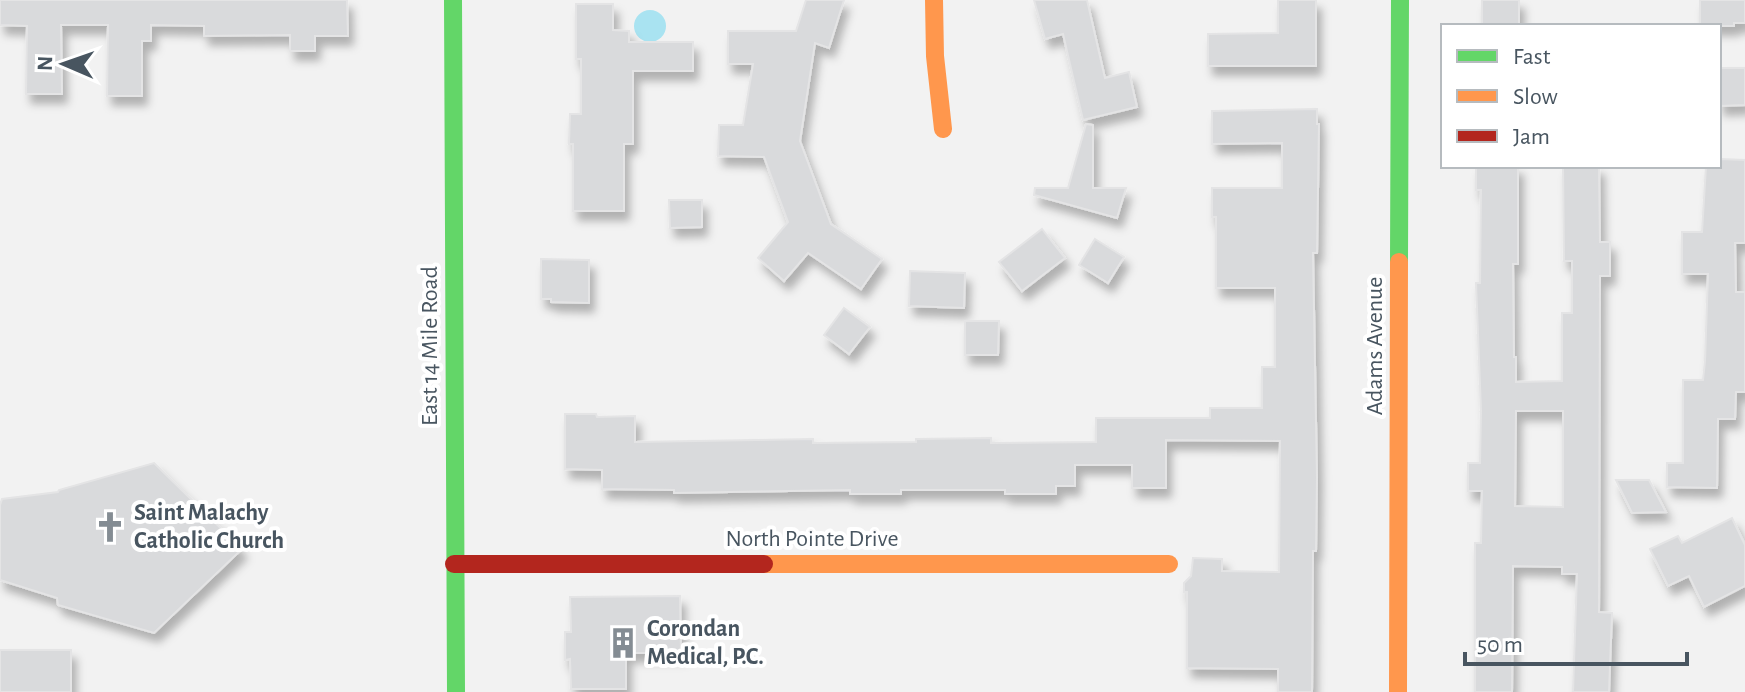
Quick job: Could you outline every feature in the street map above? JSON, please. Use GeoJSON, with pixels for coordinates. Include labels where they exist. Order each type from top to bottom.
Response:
{"type":"FeatureCollection","features":[{"type":"Feature","properties":{"kind":"street","name":"East 14 Mile Road"},"geometry":{"type":"LineString","coordinates":[[453,0],[456,692]]}},
{"type":"Feature","properties":{"kind":"street"},"geometry":{"type":"LineString","coordinates":[[934,0],[935,56],[943,129]]}},
{"type":"Feature","properties":{"kind":"street","name":"Adams Avenue"},"geometry":{"type":"LineString","coordinates":[[1398,692],[1400,0]]}},
{"type":"Feature","properties":{"kind":"street","name":"North Pointe Drive"},"geometry":{"type":"LineString","coordinates":[[454,564],[1169,564]]}},
{"type":"Feature","properties":{"kind":"water"},"geometry":{"type":"Polygon","coordinates":[[[650,10],[661,15],[666,26],[661,37],[650,42],[639,37],[634,26],[639,15],[650,10]]]}},
{"type":"Feature","properties":{"kind":"building"},"geometry":{"type":"Polygon","coordinates":[[[0,0],[347,0],[348,36],[315,36],[315,51],[290,51],[290,35],[204,36],[204,26],[151,25],[151,41],[142,41],[142,96],[107,96],[108,25],[61,25],[62,94],[26,94],[27,26],[0,25],[0,0]]]}},
{"type":"Feature","properties":{"kind":"building"},"geometry":{"type":"Polygon","coordinates":[[[806,0],[844,0],[829,48],[815,43],[800,141],[831,224],[882,259],[861,289],[808,253],[784,281],[758,258],[788,222],[764,157],[718,156],[719,125],[743,125],[753,64],[728,64],[728,31],[796,31],[806,0]]]}},
{"type":"Feature","properties":{"kind":"building"},"geometry":{"type":"Polygon","coordinates":[[[1034,0],[1087,0],[1105,78],[1129,72],[1137,107],[1083,120],[1063,34],[1045,39],[1034,0]]]}},
{"type":"Feature","properties":{"kind":"building"},"geometry":{"type":"Polygon","coordinates":[[[1278,0],[1316,0],[1316,66],[1208,66],[1208,34],[1278,33],[1278,0]]]}},
{"type":"Feature","properties":{"kind":"building"},"geometry":{"type":"Polygon","coordinates":[[[1482,0],[1519,0],[1519,24],[1482,24],[1482,0]]]}},
{"type":"Feature","properties":{"kind":"building"},"geometry":{"type":"Polygon","coordinates":[[[1700,0],[1745,0],[1745,23],[1734,23],[1734,26],[1700,24],[1700,0]]]}},
{"type":"Feature","properties":{"kind":"building"},"geometry":{"type":"Polygon","coordinates":[[[576,4],[613,4],[613,30],[629,31],[629,42],[693,42],[693,71],[633,71],[633,144],[624,144],[624,211],[573,211],[570,114],[581,114],[581,59],[576,59],[576,4]]]}},
{"type":"Feature","properties":{"kind":"building"},"geometry":{"type":"Polygon","coordinates":[[[1721,68],[1745,68],[1745,105],[1721,106],[1721,68]]]}},
{"type":"Feature","properties":{"kind":"building"},"geometry":{"type":"Polygon","coordinates":[[[1317,109],[1317,253],[1313,253],[1317,477],[1312,692],[1278,692],[1278,669],[1187,668],[1187,592],[1184,592],[1184,583],[1191,576],[1193,558],[1222,559],[1222,571],[1279,572],[1280,441],[1166,440],[1166,488],[1132,488],[1132,465],[1075,465],[1075,486],[1056,486],[1056,494],[1005,494],[1005,490],[901,490],[901,494],[850,494],[850,490],[674,493],[674,490],[602,489],[602,470],[565,469],[565,414],[635,416],[635,442],[813,439],[813,443],[916,442],[916,439],[991,438],[991,443],[1096,442],[1096,418],[1210,418],[1210,408],[1262,408],[1262,367],[1275,367],[1275,288],[1216,288],[1216,217],[1212,217],[1212,188],[1282,188],[1282,143],[1212,144],[1212,111],[1317,109]]]}},
{"type":"Feature","properties":{"kind":"building"},"geometry":{"type":"Polygon","coordinates":[[[1086,124],[1093,125],[1093,188],[1126,188],[1117,218],[1034,195],[1035,188],[1068,188],[1086,124]]]}},
{"type":"Feature","properties":{"kind":"building"},"geometry":{"type":"Polygon","coordinates":[[[1721,159],[1745,160],[1745,243],[1735,243],[1736,292],[1745,292],[1745,392],[1736,392],[1735,419],[1718,419],[1717,488],[1667,487],[1667,463],[1683,463],[1683,380],[1703,380],[1708,274],[1682,274],[1682,232],[1702,232],[1706,168],[1721,168],[1721,159]]]}},
{"type":"Feature","properties":{"kind":"building"},"geometry":{"type":"Polygon","coordinates":[[[1476,168],[1518,168],[1518,264],[1513,264],[1516,382],[1562,381],[1562,313],[1572,313],[1572,261],[1564,261],[1563,168],[1599,168],[1600,242],[1610,242],[1610,276],[1600,276],[1599,612],[1612,613],[1609,692],[1573,692],[1577,574],[1562,574],[1562,567],[1513,566],[1512,692],[1475,692],[1475,543],[1481,543],[1482,491],[1468,491],[1468,463],[1480,463],[1476,283],[1480,283],[1481,190],[1476,190],[1476,168]],[[1516,411],[1515,506],[1563,507],[1563,411],[1516,411]]]}},
{"type":"Feature","properties":{"kind":"building"},"geometry":{"type":"Polygon","coordinates":[[[669,200],[702,200],[702,227],[670,228],[669,200]]]}},
{"type":"Feature","properties":{"kind":"building"},"geometry":{"type":"Polygon","coordinates":[[[1042,229],[1065,258],[1022,291],[999,262],[1042,229]]]}},
{"type":"Feature","properties":{"kind":"building"},"geometry":{"type":"Polygon","coordinates":[[[1095,239],[1124,257],[1108,283],[1079,265],[1095,239]]]}},
{"type":"Feature","properties":{"kind":"building"},"geometry":{"type":"Polygon","coordinates":[[[541,259],[589,260],[589,303],[541,299],[541,259]]]}},
{"type":"Feature","properties":{"kind":"building"},"geometry":{"type":"Polygon","coordinates":[[[910,271],[965,273],[964,308],[909,306],[910,271]]]}},
{"type":"Feature","properties":{"kind":"building"},"geometry":{"type":"Polygon","coordinates":[[[844,308],[870,327],[849,354],[824,335],[844,308]]]}},
{"type":"Feature","properties":{"kind":"building"},"geometry":{"type":"Polygon","coordinates":[[[965,321],[999,321],[998,355],[965,355],[965,321]]]}},
{"type":"Feature","properties":{"kind":"building","name":"Saint Malachy Catholic Church"},"geometry":{"type":"Polygon","coordinates":[[[154,463],[242,549],[154,633],[58,605],[57,598],[0,580],[2,499],[58,492],[154,463]]]}},
{"type":"Feature","properties":{"kind":"building"},"geometry":{"type":"Polygon","coordinates":[[[1616,480],[1649,480],[1666,512],[1632,513],[1616,480]]]}},
{"type":"Feature","properties":{"kind":"building"},"geometry":{"type":"Polygon","coordinates":[[[1732,518],[1745,545],[1745,586],[1704,607],[1689,576],[1668,586],[1650,549],[1678,536],[1682,543],[1732,518]]]}},
{"type":"Feature","properties":{"kind":"building","name":"Corondan Medical, P.C."},"geometry":{"type":"Polygon","coordinates":[[[680,596],[681,653],[626,653],[626,689],[571,689],[570,659],[565,660],[565,632],[571,632],[570,597],[680,596]]]}},
{"type":"Feature","properties":{"kind":"building"},"geometry":{"type":"Polygon","coordinates":[[[0,650],[71,650],[71,692],[0,692],[0,650]]]}},
{"type":"Feature","properties":{"kind":"traffic: fast"},"geometry":{"type":"LineString","coordinates":[[453,0],[456,692]]}},
{"type":"Feature","properties":{"kind":"traffic: fast"},"geometry":{"type":"LineString","coordinates":[[1399,262],[1400,0]]}},
{"type":"Feature","properties":{"kind":"traffic: slow"},"geometry":{"type":"LineString","coordinates":[[934,0],[935,56],[943,129]]}},
{"type":"Feature","properties":{"kind":"traffic: slow"},"geometry":{"type":"LineString","coordinates":[[1398,692],[1399,262]]}},
{"type":"Feature","properties":{"kind":"traffic: slow"},"geometry":{"type":"LineString","coordinates":[[764,564],[1169,564]]}},
{"type":"Feature","properties":{"kind":"traffic: jam"},"geometry":{"type":"LineString","coordinates":[[454,564],[764,564]]}},
{"type":"Feature","properties":{"kind":"place","name":"Saint Malachy Catholic Church"},"geometry":{"type":"Point","coordinates":[110,527]}},
{"type":"Feature","properties":{"kind":"place","name":"Corondan Medical, P.C."},"geometry":{"type":"Point","coordinates":[623,643]}}]}
